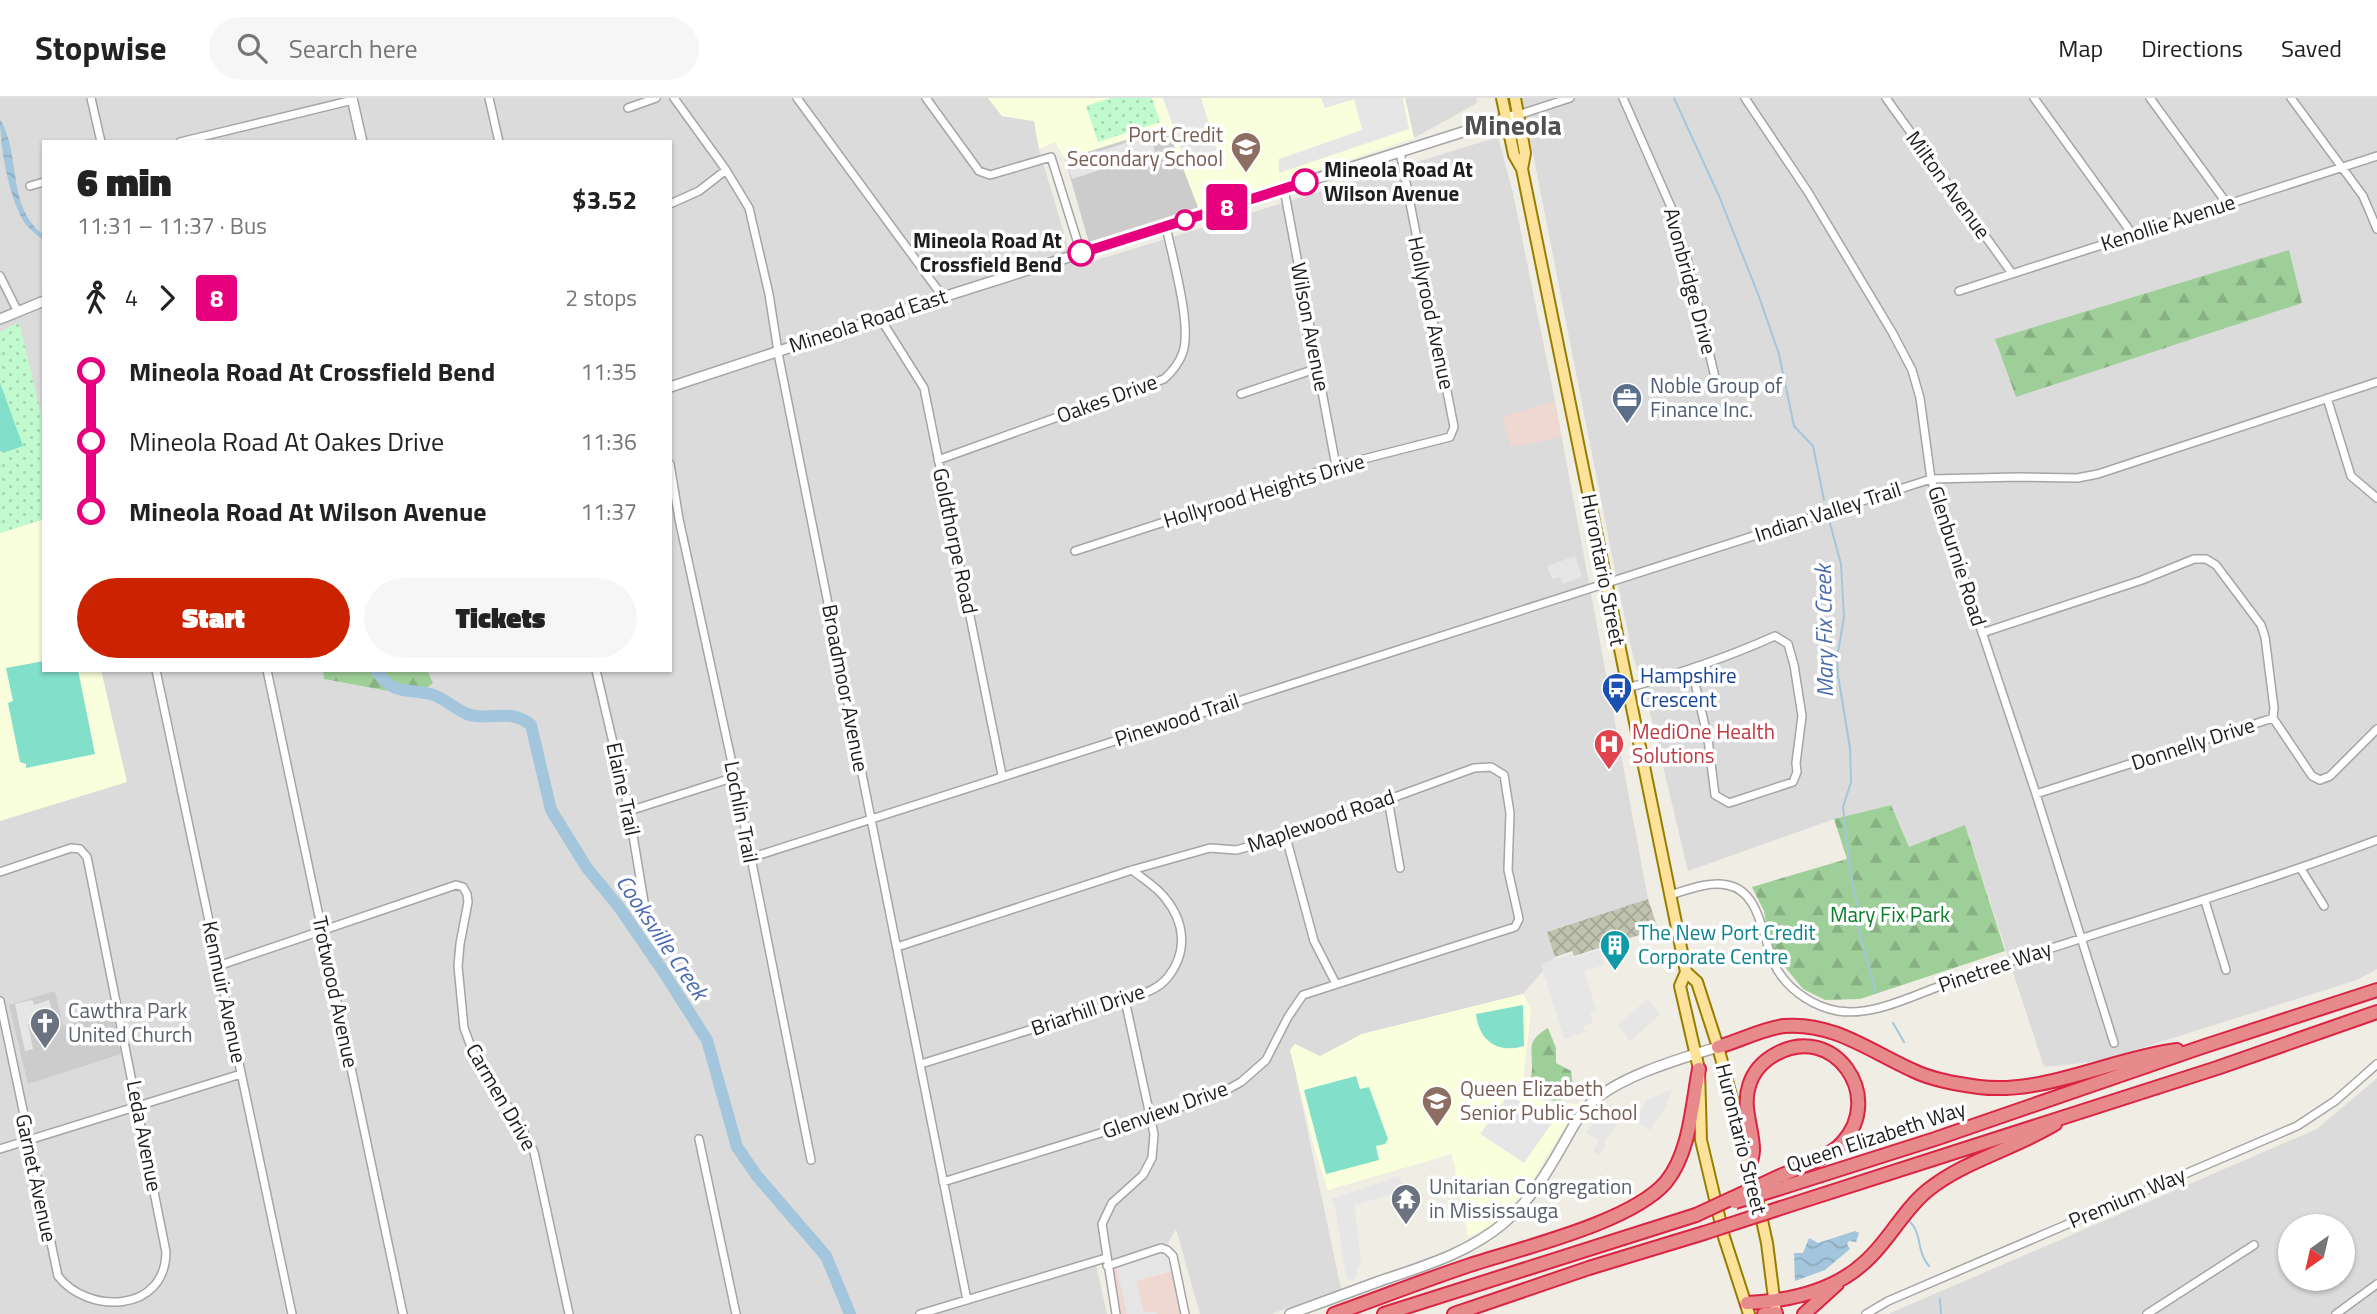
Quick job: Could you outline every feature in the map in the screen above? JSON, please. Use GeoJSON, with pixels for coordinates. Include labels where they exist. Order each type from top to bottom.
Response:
{"type":"FeatureCollection","features":[{"type":"Feature","properties":{"kind":"highway","name":"Queen Elizabeth Way"},"geometry":{"type":"LineString","coordinates":[[1384,1314],[1696,1214],[1781,1182],[1935,1139],[2377,990]]}},
{"type":"Feature","properties":{"kind":"highway","name":"Queen Elizabeth Way"},"geometry":{"type":"LineString","coordinates":[[1454,1314],[1589,1268],[2217,1068],[2377,1012]]}},
{"type":"Feature","properties":{"kind":"highway"},"geometry":{"type":"LineString","coordinates":[[1718,1047],[1782,1026],[1815,1027],[1845,1035],[1915,1072],[1982,1088],[2044,1082],[2153,1053],[2202,1047]]}},
{"type":"Feature","properties":{"kind":"highway"},"geometry":{"type":"LineString","coordinates":[[1750,1166],[1753,1151],[1747,1102],[1748,1087],[1754,1075],[1765,1060],[1786,1048],[1800,1045],[1820,1048],[1838,1058],[1850,1074],[1857,1090],[1859,1107],[1856,1119],[1840,1145],[1781,1182]]}},
{"type":"Feature","properties":{"kind":"highway"},"geometry":{"type":"LineString","coordinates":[[1334,1314],[1599,1222],[1644,1201],[1667,1181],[1679,1159],[1699,1069]]}},
{"type":"Feature","properties":{"kind":"highway"},"geometry":{"type":"LineString","coordinates":[[1804,1314],[1865,1262],[1926,1191],[1957,1170],[2036,1136],[2070,1114]]}},
{"type":"Feature","properties":{"kind":"highway"},"geometry":{"type":"LineString","coordinates":[[1748,1308],[1773,1311],[1847,1275]]}},
{"type":"Feature","properties":{"kind":"main road","name":"Hurontario Street"},"geometry":{"type":"LineString","coordinates":[[1502,98],[1512,116],[1525,153],[1522,169],[1686,972],[1680,986],[1699,1069],[1701,1140],[1707,1171],[1724,1237],[1748,1308]]}},
{"type":"Feature","properties":{"kind":"main road","name":"Hurontario Street"},"geometry":{"type":"LineString","coordinates":[[1512,116],[1515,98]]}},
{"type":"Feature","properties":{"kind":"main road","name":"Hurontario Street"},"geometry":{"type":"LineString","coordinates":[[1686,972],[1697,982],[1718,1047],[1750,1166],[1767,1243],[1773,1311]]}},
{"type":"Feature","properties":{"kind":"street"},"geometry":{"type":"LineString","coordinates":[[91,98],[100,140]]}},
{"type":"Feature","properties":{"kind":"street"},"geometry":{"type":"LineString","coordinates":[[489,98],[499,140]]}},
{"type":"Feature","properties":{"kind":"street"},"geometry":{"type":"LineString","coordinates":[[628,108],[656,98]]}},
{"type":"Feature","properties":{"kind":"street","name":"Broadmoor Avenue"},"geometry":{"type":"LineString","coordinates":[[674,98],[726,170],[749,208],[769,294],[967,1300]]}},
{"type":"Feature","properties":{"kind":"street"},"geometry":{"type":"LineString","coordinates":[[797,98],[943,297]]}},
{"type":"Feature","properties":{"kind":"street"},"geometry":{"type":"LineString","coordinates":[[926,98],[979,171],[990,175],[1051,157],[1081,253]]}},
{"type":"Feature","properties":{"kind":"street"},"geometry":{"type":"LineString","coordinates":[[1512,116],[1570,98]]}},
{"type":"Feature","properties":{"kind":"street","name":"Avonbridge Drive"},"geometry":{"type":"LineString","coordinates":[[1622,98],[1671,207],[1688,263],[1718,390]]}},
{"type":"Feature","properties":{"kind":"street","name":"Glenburnie Road"},"geometry":{"type":"LineString","coordinates":[[1745,98],[1815,203],[1913,370],[1920,398],[1931,479],[2036,794],[2115,1043]]}},
{"type":"Feature","properties":{"kind":"street","name":"Milton Avenue"},"geometry":{"type":"LineString","coordinates":[[1886,98],[2011,272]]}},
{"type":"Feature","properties":{"kind":"street"},"geometry":{"type":"LineString","coordinates":[[2034,98],[2133,234]]}},
{"type":"Feature","properties":{"kind":"street"},"geometry":{"type":"LineString","coordinates":[[2150,98],[2228,205]]}},
{"type":"Feature","properties":{"kind":"street"},"geometry":{"type":"LineString","coordinates":[[2291,98],[2363,196],[2377,229]]}},
{"type":"Feature","properties":{"kind":"street"},"geometry":{"type":"LineString","coordinates":[[188,140],[353,99],[362,140]]}},
{"type":"Feature","properties":{"kind":"street","name":"Mineola Road East"},"geometry":{"type":"LineString","coordinates":[[672,386],[1512,116]]}},
{"type":"Feature","properties":{"kind":"street","name":"Hollyrood Avenue"},"geometry":{"type":"LineString","coordinates":[[1400,152],[1453,433]]}},
{"type":"Feature","properties":{"kind":"street","name":"Kenollie Avenue"},"geometry":{"type":"LineString","coordinates":[[1959,291],[2377,156]]}},
{"type":"Feature","properties":{"kind":"street"},"geometry":{"type":"LineString","coordinates":[[672,203],[699,191],[726,170]]}},
{"type":"Feature","properties":{"kind":"street"},"geometry":{"type":"LineString","coordinates":[[30,186],[42,183]]}},
{"type":"Feature","properties":{"kind":"street","name":"Wilson Avenue"},"geometry":{"type":"LineString","coordinates":[[1284,188],[1336,466]]}},
{"type":"Feature","properties":{"kind":"street","name":"Oakes Drive"},"geometry":{"type":"LineString","coordinates":[[938,460],[1164,379],[1176,368],[1184,351],[1185,326],[1166,226]]}},
{"type":"Feature","properties":{"kind":"street"},"geometry":{"type":"LineString","coordinates":[[0,276],[17,310]]}},
{"type":"Feature","properties":{"kind":"street"},"geometry":{"type":"LineString","coordinates":[[0,319],[42,302]]}},
{"type":"Feature","properties":{"kind":"street","name":"Goldthorpe Road"},"geometry":{"type":"LineString","coordinates":[[880,318],[923,388],[1002,775]]}},
{"type":"Feature","properties":{"kind":"street"},"geometry":{"type":"LineString","coordinates":[[1241,394],[1318,368]]}},
{"type":"Feature","properties":{"kind":"street","name":"Indian Valley Trail"},"geometry":{"type":"LineString","coordinates":[[1605,583],[1931,479],[2077,478],[2110,470],[2377,382]]}},
{"type":"Feature","properties":{"kind":"street"},"geometry":{"type":"LineString","coordinates":[[2327,398],[2351,476],[2377,498]]}},
{"type":"Feature","properties":{"kind":"street","name":"Hollyrood Heights Drive"},"geometry":{"type":"LineString","coordinates":[[1075,551],[1336,466],[1450,437],[1453,433]]}},
{"type":"Feature","properties":{"kind":"street","name":"Lochlin Trail"},"geometry":{"type":"LineString","coordinates":[[672,476],[811,1160]]}},
{"type":"Feature","properties":{"kind":"street"},"geometry":{"type":"LineString","coordinates":[[672,521],[679,519]]}},
{"type":"Feature","properties":{"kind":"street","name":"Donnelly Drive"},"geometry":{"type":"LineString","coordinates":[[1982,633],[2141,580],[2194,559],[2206,559],[2216,565],[2261,625],[2265,637],[2273,718],[2036,794]]}},
{"type":"Feature","properties":{"kind":"street","name":"Pinewood Trail"},"geometry":{"type":"LineString","coordinates":[[750,858],[1605,583]]}},
{"type":"Feature","properties":{"kind":"street"},"geometry":{"type":"LineString","coordinates":[[1627,688],[1729,657],[1775,636],[1787,644],[1794,665],[1802,716],[1796,777],[1788,784],[1729,803],[1715,795],[1708,739],[1692,670]]}},
{"type":"Feature","properties":{"kind":"street","name":"Kenmuir Avenue"},"geometry":{"type":"LineString","coordinates":[[156,672],[292,1314]]}},
{"type":"Feature","properties":{"kind":"street","name":"Trotwood Avenue"},"geometry":{"type":"LineString","coordinates":[[267,672],[402,1314]]}},
{"type":"Feature","properties":{"kind":"street","name":"Elaine Trail"},"geometry":{"type":"LineString","coordinates":[[596,672],[629,811],[645,908]]}},
{"type":"Feature","properties":{"kind":"street"},"geometry":{"type":"LineString","coordinates":[[2273,718],[2312,776],[2320,779],[2330,776],[2377,729]]}},
{"type":"Feature","properties":{"kind":"street","name":"Maplewood Road"},"geometry":{"type":"LineString","coordinates":[[897,947],[1132,870],[1210,848],[1236,850],[1286,836],[1474,768],[1490,767],[1504,775],[1510,813],[1508,870],[1519,919],[1515,927],[1506,931]]}},
{"type":"Feature","properties":{"kind":"street"},"geometry":{"type":"LineString","coordinates":[[629,811],[735,777]]}},
{"type":"Feature","properties":{"kind":"street"},"geometry":{"type":"LineString","coordinates":[[1388,799],[1400,868]]}},
{"type":"Feature","properties":{"kind":"street"},"geometry":{"type":"LineString","coordinates":[[1286,836],[1314,941],[1336,984]]}},
{"type":"Feature","properties":{"kind":"street","name":"Pinetree Way"},"geometry":{"type":"LineString","coordinates":[[1670,895],[1717,884],[1729,885],[1742,891],[1753,904],[1779,973],[1797,993],[1824,1007],[1859,1012],[1878,1008],[2082,938],[2205,901],[2377,840]]}},
{"type":"Feature","properties":{"kind":"street","name":"Leda Avenue"},"geometry":{"type":"LineString","coordinates":[[0,872],[71,848],[79,849],[87,857],[165,1241],[166,1263],[157,1288],[143,1303],[134,1308]]}},
{"type":"Feature","properties":{"kind":"street"},"geometry":{"type":"LineString","coordinates":[[2301,869],[2324,906]]}},
{"type":"Feature","properties":{"kind":"street","name":"Briarhill Drive"},"geometry":{"type":"LineString","coordinates":[[921,1064],[1125,1000],[1151,990],[1167,978],[1176,963],[1182,928],[1164,895],[1132,870]]}},
{"type":"Feature","properties":{"kind":"street","name":"Carmen Drive"},"geometry":{"type":"LineString","coordinates":[[218,966],[456,885],[466,890],[468,902],[458,966],[464,1028],[476,1060],[530,1142],[540,1173],[569,1314]]}},
{"type":"Feature","properties":{"kind":"street"},"geometry":{"type":"LineString","coordinates":[[2205,901],[2226,970]]}},
{"type":"Feature","properties":{"kind":"street","name":"Glenview Drive"},"geometry":{"type":"LineString","coordinates":[[943,1182],[1221,1093],[1241,1082],[1266,1060],[1288,1017],[1303,995],[1506,931]]}},
{"type":"Feature","properties":{"kind":"street"},"geometry":{"type":"LineString","coordinates":[[1116,1314],[1102,1224],[1112,1203],[1143,1175],[1152,1158],[1154,1134],[1125,1000]]}},
{"type":"Feature","properties":{"kind":"street","name":"Garnet Avenue"},"geometry":{"type":"LineString","coordinates":[[0,1001],[58,1276],[69,1292],[88,1307]]}},
{"type":"Feature","properties":{"kind":"street"},"geometry":{"type":"LineString","coordinates":[[1290,1314],[1470,1247],[1505,1222],[1529,1197],[1582,1113],[1595,1100],[1619,1083],[1718,1047]]}},
{"type":"Feature","properties":{"kind":"street","name":"Premium Way"},"geometry":{"type":"LineString","coordinates":[[1866,1314],[1888,1301],[2297,1126],[2334,1101],[2377,1064]]}},
{"type":"Feature","properties":{"kind":"street"},"geometry":{"type":"LineString","coordinates":[[0,1149],[241,1074]]}},
{"type":"Feature","properties":{"kind":"street"},"geometry":{"type":"LineString","coordinates":[[699,1139],[736,1314]]}},
{"type":"Feature","properties":{"kind":"street"},"geometry":{"type":"LineString","coordinates":[[2147,1314],[2254,1245]]}},
{"type":"Feature","properties":{"kind":"street"},"geometry":{"type":"LineString","coordinates":[[920,1314],[1161,1248],[1172,1256],[1185,1314]]}},
{"type":"Feature","properties":{"kind":"street"},"geometry":{"type":"LineString","coordinates":[[2336,1314],[2377,1284]]}},
{"type":"Feature","properties":{"kind":"shaded area"},"geometry":{"type":"Polygon","coordinates":[[[0,98],[988,98],[1002,116],[1034,121],[1039,149],[1074,267],[1498,137],[1513,193],[1555,401],[1648,899],[1547,932],[1555,957],[1523,994],[1362,1034],[1320,1057],[1295,1044],[1296,1076],[1341,1289],[1271,1314],[1200,1314],[1176,1229],[1168,1243],[1109,1260],[1095,1260],[1107,1314],[0,1314],[0,98]]]}},
{"type":"Feature","properties":{"kind":"shaded area","name":"Port Credit Secondary School"},"geometry":{"type":"Polygon","coordinates":[[[988,98],[1405,98],[1414,138],[1199,210],[1167,128],[1065,159],[1055,142],[1039,149],[1034,121],[1002,116],[988,98]]]}},
{"type":"Feature","properties":{"kind":"shaded area"},"geometry":{"type":"Polygon","coordinates":[[[1163,98],[1201,98],[1217,150],[1185,160],[1163,98]]]}},
{"type":"Feature","properties":{"kind":"shaded area"},"geometry":{"type":"Polygon","coordinates":[[[1321,98],[1403,98],[1409,129],[1279,173],[1279,159],[1362,130],[1354,99],[1325,108],[1321,98]]]}},
{"type":"Feature","properties":{"kind":"shaded area"},"geometry":{"type":"Polygon","coordinates":[[[1405,98],[1476,98],[1477,103],[1414,138],[1405,98]]]}},
{"type":"Feature","properties":{"kind":"shaded area"},"geometry":{"type":"Polygon","coordinates":[[[1522,98],[2377,98],[2377,969],[2357,980],[2100,1061],[2046,1067],[1965,825],[1909,848],[1891,805],[1834,819],[1688,871],[1646,695],[1633,656],[1522,98]]]}},
{"type":"Feature","properties":{"kind":"shaded area"},"geometry":{"type":"Polygon","coordinates":[[[1167,127],[1199,210],[1089,243],[1065,159],[1167,127]]]}},
{"type":"Feature","properties":{"kind":"shaded area"},"geometry":{"type":"Polygon","coordinates":[[[1150,135],[1155,152],[1072,179],[1066,162],[1150,135]]]}},
{"type":"Feature","properties":{"kind":"shaded area"},"geometry":{"type":"Polygon","coordinates":[[[0,383],[23,446],[6,452],[0,451],[0,383]]]}},
{"type":"Feature","properties":{"kind":"shaded area"},"geometry":{"type":"Polygon","coordinates":[[[1555,401],[1561,437],[1511,447],[1502,417],[1555,401]]]}},
{"type":"Feature","properties":{"kind":"shaded area"},"geometry":{"type":"Polygon","coordinates":[[[42,520],[42,672],[101,672],[127,782],[0,821],[0,533],[42,520]]]}},
{"type":"Feature","properties":{"kind":"shaded area"},"geometry":{"type":"Polygon","coordinates":[[[1575,556],[1582,577],[1563,584],[1560,577],[1552,579],[1547,566],[1575,556]]]}},
{"type":"Feature","properties":{"kind":"shaded area"},"geometry":{"type":"Polygon","coordinates":[[[42,661],[42,672],[78,672],[95,754],[26,768],[26,764],[20,762],[8,703],[13,701],[6,668],[42,661]]]}},
{"type":"Feature","properties":{"kind":"shaded area"},"geometry":{"type":"Polygon","coordinates":[[[1648,899],[1658,929],[1574,956],[1572,951],[1555,957],[1547,932],[1648,899]]]}},
{"type":"Feature","properties":{"kind":"shaded area"},"geometry":{"type":"Polygon","coordinates":[[[1599,950],[1604,965],[1584,971],[1597,1011],[1590,1013],[1593,1023],[1583,1026],[1585,1032],[1564,1039],[1541,964],[1572,954],[1573,958],[1599,950]]]}},
{"type":"Feature","properties":{"kind":"shaded area"},"geometry":{"type":"Polygon","coordinates":[[[55,991],[63,1026],[112,1013],[121,1054],[28,1084],[9,1005],[55,991]]]}},
{"type":"Feature","properties":{"kind":"shaded area","name":"Queen Elizabeth Senior Public School"},"geometry":{"type":"Polygon","coordinates":[[[1523,994],[1531,1010],[1523,1084],[1528,1097],[1553,1103],[1579,1104],[1531,1183],[1506,1212],[1492,1225],[1468,1237],[1452,1154],[1328,1190],[1316,1155],[1290,1050],[1295,1044],[1320,1056],[1362,1034],[1523,994]]]}},
{"type":"Feature","properties":{"kind":"shaded area"},"geometry":{"type":"Polygon","coordinates":[[[1648,999],[1661,1014],[1630,1041],[1617,1025],[1648,999]]]}},
{"type":"Feature","properties":{"kind":"shaded area"},"geometry":{"type":"Polygon","coordinates":[[[32,1000],[34,1005],[49,1000],[52,1010],[46,1013],[47,1016],[51,1015],[53,1024],[49,1030],[41,1031],[38,1022],[28,1024],[33,1049],[25,1051],[15,1004],[32,1000]]]}},
{"type":"Feature","properties":{"kind":"shaded area"},"geometry":{"type":"Polygon","coordinates":[[[1523,1005],[1524,1046],[1498,1047],[1481,1032],[1476,1014],[1523,1005]]]}},
{"type":"Feature","properties":{"kind":"shaded area"},"geometry":{"type":"Polygon","coordinates":[[[1356,1076],[1360,1089],[1369,1087],[1388,1139],[1385,1144],[1376,1146],[1379,1160],[1326,1174],[1304,1090],[1356,1076]]]}},
{"type":"Feature","properties":{"kind":"shaded area"},"geometry":{"type":"Polygon","coordinates":[[[2377,1078],[2377,1314],[1888,1314],[2317,1129],[2377,1078]]]}},
{"type":"Feature","properties":{"kind":"shaded area"},"geometry":{"type":"Polygon","coordinates":[[[1672,1089],[1666,1107],[1650,1130],[1638,1123],[1636,1118],[1646,1101],[1672,1089]]]}},
{"type":"Feature","properties":{"kind":"shaded area"},"geometry":{"type":"Polygon","coordinates":[[[1509,1094],[1552,1123],[1524,1163],[1480,1134],[1509,1094]]]}},
{"type":"Feature","properties":{"kind":"shaded area"},"geometry":{"type":"Polygon","coordinates":[[[1612,1105],[1619,1122],[1603,1144],[1605,1146],[1599,1156],[1593,1152],[1599,1141],[1586,1133],[1603,1106],[1612,1105]]]}},
{"type":"Feature","properties":{"kind":"shaded area"},"geometry":{"type":"Polygon","coordinates":[[[1399,1176],[1403,1191],[1354,1205],[1361,1260],[1354,1282],[1346,1278],[1332,1199],[1399,1176]]]}},
{"type":"Feature","properties":{"kind":"shaded area"},"geometry":{"type":"Polygon","coordinates":[[[1168,1243],[1187,1314],[1120,1314],[1109,1260],[1168,1243]]]}},
{"type":"Feature","properties":{"kind":"shaded area"},"geometry":{"type":"Polygon","coordinates":[[[1167,1246],[1173,1271],[1136,1281],[1144,1313],[1156,1311],[1157,1314],[1127,1314],[1115,1260],[1167,1246]]]}},
{"type":"Feature","properties":{"kind":"green space"},"geometry":{"type":"Polygon","coordinates":[[[1111,98],[1152,98],[1160,122],[1098,142],[1086,106],[1111,98]]]}},
{"type":"Feature","properties":{"kind":"green space"},"geometry":{"type":"Polygon","coordinates":[[[2289,250],[2302,303],[2016,397],[1995,339],[2289,250]]]}},
{"type":"Feature","properties":{"kind":"green space"},"geometry":{"type":"Polygon","coordinates":[[[19,322],[42,419],[42,520],[0,533],[0,332],[19,322]]]}},
{"type":"Feature","properties":{"kind":"green space"},"geometry":{"type":"Polygon","coordinates":[[[323,672],[428,672],[433,683],[416,696],[324,679],[323,672]]]}},
{"type":"Feature","properties":{"kind":"green space","name":"Mary Fix Park"},"geometry":{"type":"Polygon","coordinates":[[[1891,805],[1909,847],[1965,825],[2005,951],[1860,999],[1825,1000],[1803,989],[1776,956],[1768,937],[1764,911],[1752,887],[1847,859],[1834,819],[1891,805]]]}},
{"type":"Feature","properties":{"kind":"green space"},"geometry":{"type":"Polygon","coordinates":[[[1548,1028],[1556,1048],[1556,1063],[1571,1071],[1574,1095],[1557,1101],[1528,1096],[1532,1044],[1537,1036],[1548,1028]]]}},
{"type":"Feature","properties":{"kind":"water"},"geometry":{"type":"Polygon","coordinates":[[[0,119],[11,149],[19,196],[32,223],[42,233],[42,239],[24,222],[19,212],[10,186],[0,119]]]}},
{"type":"Feature","properties":{"kind":"water"},"geometry":{"type":"Polygon","coordinates":[[[1855,1231],[1859,1233],[1856,1242],[1849,1241],[1847,1244],[1850,1249],[1825,1270],[1795,1281],[1794,1253],[1803,1253],[1809,1238],[1818,1243],[1855,1231]]]}},
{"type":"Feature","properties":{"kind":"waterway","name":"Mary Fix Creek"},"geometry":{"type":"LineString","coordinates":[[1674,98],[1719,196],[1758,294],[1779,354],[1794,426],[1813,446],[1824,500]]}},
{"type":"Feature","properties":{"kind":"waterway","name":"Mary Fix Creek"},"geometry":{"type":"LineString","coordinates":[[1828,516],[1841,564],[1844,617],[1837,658],[1850,748],[1851,782],[1843,807],[1859,931],[1876,993]]}},
{"type":"Feature","properties":{"kind":"waterway","name":"Cooksville Creek"},"geometry":{"type":"LineString","coordinates":[[378,672],[389,685],[434,695],[467,714],[515,717],[531,725],[551,810],[587,868],[619,907],[707,1040],[737,1147],[757,1176],[826,1256],[850,1314]]}},
{"type":"Feature","properties":{"kind":"waterway","name":"Mary Fix Creek"},"geometry":{"type":"LineString","coordinates":[[1893,1023],[1904,1042]]}},
{"type":"Feature","properties":{"kind":"waterway","name":"Mary Fix Creek"},"geometry":{"type":"LineString","coordinates":[[1907,1219],[1916,1230],[1922,1254],[1929,1266]]}},
{"type":"Feature","properties":{"kind":"waterway","name":"Mary Fix Creek"},"geometry":{"type":"LineString","coordinates":[[1940,1299],[1941,1314]]}},
{"type":"Feature","properties":{"kind":"bus line","name":"8"},"geometry":{"type":"LineString","coordinates":[[1081,253],[1305,182]]}},
{"type":"Feature","properties":{"kind":"place","name":"Port Credit Secondary School"},"geometry":{"type":"Point","coordinates":[1246,174]}},
{"type":"Feature","properties":{"kind":"place","name":"Mineola Road At Wilson Avenue"},"geometry":{"type":"Point","coordinates":[1305,182]}},
{"type":"Feature","properties":{"kind":"place","name":"Mineola Road At Crossfield Bend"},"geometry":{"type":"Point","coordinates":[1081,253]}},
{"type":"Feature","properties":{"kind":"place","name":"Noble Group of Finance Inc."},"geometry":{"type":"Point","coordinates":[1627,425]}},
{"type":"Feature","properties":{"kind":"place","name":"Hampshire Crescent"},"geometry":{"type":"Point","coordinates":[1617,715]}},
{"type":"Feature","properties":{"kind":"place","name":"MediOne Health Solutions"},"geometry":{"type":"Point","coordinates":[1609,771]}},
{"type":"Feature","properties":{"kind":"place","name":"The New Port Credit Corporate Centre"},"geometry":{"type":"Point","coordinates":[1615,972]}},
{"type":"Feature","properties":{"kind":"place","name":"Cawthra Park United Church"},"geometry":{"type":"Point","coordinates":[45,1050]}},
{"type":"Feature","properties":{"kind":"place","name":"Queen Elizabeth Senior Public School"},"geometry":{"type":"Point","coordinates":[1437,1128]}},
{"type":"Feature","properties":{"kind":"place","name":"Unitarian Congregation in Mississauga"},"geometry":{"type":"Point","coordinates":[1406,1226]}},
{"type":"Feature","properties":{"kind":"district","name":"Mineola"},"geometry":{"type":"Point","coordinates":[1513,125]}}]}
